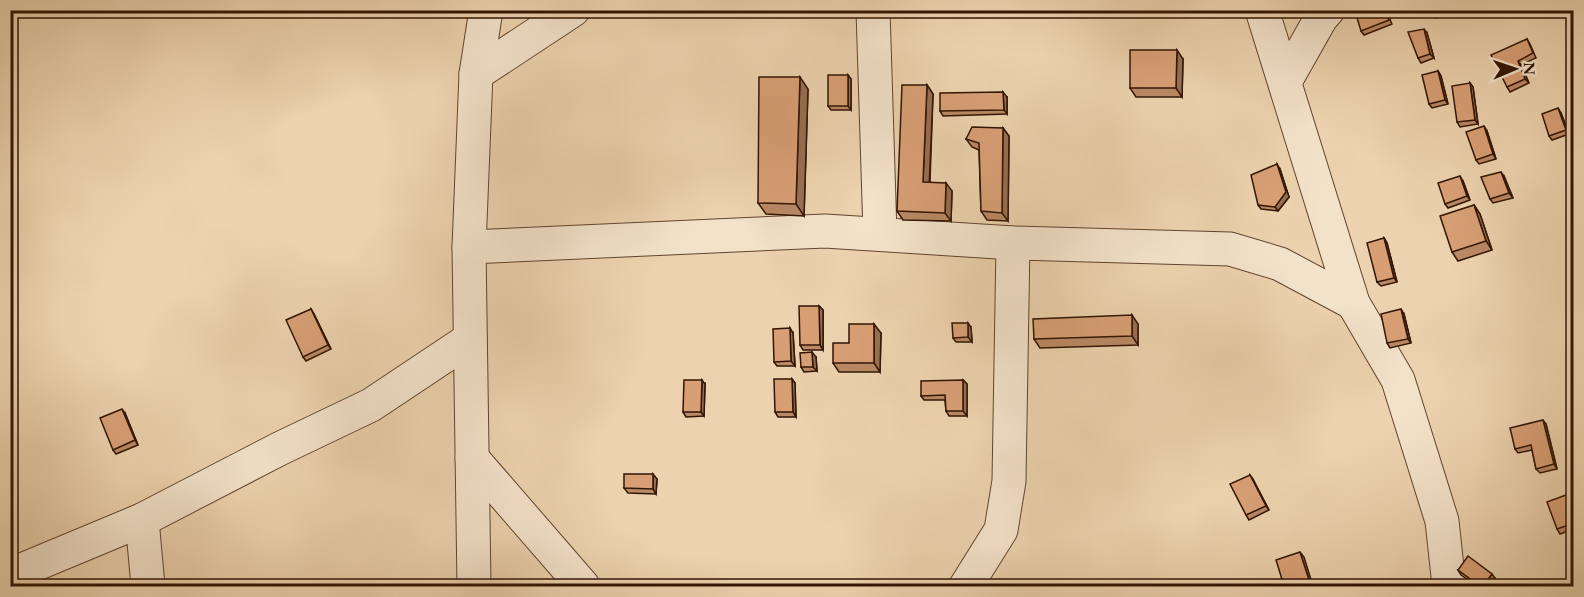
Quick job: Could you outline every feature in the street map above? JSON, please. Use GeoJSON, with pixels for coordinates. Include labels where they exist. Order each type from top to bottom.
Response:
{"type":"FeatureCollection","features":[{"type":"Feature","properties":{"kind":"street"},"geometry":{"type":"LineString","coordinates":[[474,586],[469,247],[476,74],[486,10]]}},
{"type":"Feature","properties":{"kind":"street"},"geometry":{"type":"LineString","coordinates":[[476,74],[573,10]]}},
{"type":"Feature","properties":{"kind":"street"},"geometry":{"type":"LineString","coordinates":[[873,10],[880,234]]}},
{"type":"Feature","properties":{"kind":"street"},"geometry":{"type":"LineString","coordinates":[[1262,10],[1286,80],[1353,303],[1398,381],[1442,521],[1449,586]]}},
{"type":"Feature","properties":{"kind":"street"},"geometry":{"type":"LineString","coordinates":[[1286,80],[1321,18],[1328,10]]}},
{"type":"Feature","properties":{"kind":"street"},"geometry":{"type":"LineString","coordinates":[[469,247],[825,231],[1013,243],[1230,249],[1280,264],[1353,303]]}},
{"type":"Feature","properties":{"kind":"street"},"geometry":{"type":"LineString","coordinates":[[966,586],[1001,530],[1009,481],[1013,243]]}},
{"type":"Feature","properties":{"kind":"street"},"geometry":{"type":"LineString","coordinates":[[10,575],[142,520],[279,449],[371,405],[470,339]]}},
{"type":"Feature","properties":{"kind":"street"},"geometry":{"type":"LineString","coordinates":[[472,458],[583,586]]}},
{"type":"Feature","properties":{"kind":"street"},"geometry":{"type":"LineString","coordinates":[[142,520],[148,586]]}},
{"type":"Feature","properties":{"kind":"building"},"geometry":{"type":"Polygon","coordinates":[[[1385,10],[1389,20],[1361,31],[1355,11],[1385,10]]]}},
{"type":"Feature","properties":{"kind":"building"},"geometry":{"type":"Polygon","coordinates":[[[1424,29],[1430,54],[1418,58],[1408,32],[1424,29]]]}},
{"type":"Feature","properties":{"kind":"building"},"geometry":{"type":"Polygon","coordinates":[[[1527,39],[1533,53],[1518,61],[1525,79],[1507,87],[1491,55],[1527,39]]]}},
{"type":"Feature","properties":{"kind":"building"},"geometry":{"type":"Polygon","coordinates":[[[1130,50],[1177,50],[1176,88],[1130,88],[1130,50]]]}},
{"type":"Feature","properties":{"kind":"building"},"geometry":{"type":"Polygon","coordinates":[[[1438,71],[1445,100],[1429,104],[1422,75],[1438,71]]]}},
{"type":"Feature","properties":{"kind":"building"},"geometry":{"type":"Polygon","coordinates":[[[828,75],[848,75],[848,106],[828,106],[828,75]]]}},
{"type":"Feature","properties":{"kind":"building"},"geometry":{"type":"Polygon","coordinates":[[[759,77],[800,77],[796,204],[758,203],[759,77]]]}},
{"type":"Feature","properties":{"kind":"building"},"geometry":{"type":"Polygon","coordinates":[[[1470,83],[1475,120],[1457,122],[1452,86],[1470,83]]]}},
{"type":"Feature","properties":{"kind":"building"},"geometry":{"type":"Polygon","coordinates":[[[902,85],[927,85],[923,182],[946,183],[945,213],[897,211],[902,85]]]}},
{"type":"Feature","properties":{"kind":"building"},"geometry":{"type":"Polygon","coordinates":[[[1003,92],[1004,110],[940,111],[940,93],[1003,92]]]}},
{"type":"Feature","properties":{"kind":"building"},"geometry":{"type":"Polygon","coordinates":[[[1558,108],[1566,130],[1549,136],[1542,114],[1558,108]]]}},
{"type":"Feature","properties":{"kind":"building"},"geometry":{"type":"Polygon","coordinates":[[[1484,126],[1493,154],[1476,160],[1466,132],[1484,126]]]}},
{"type":"Feature","properties":{"kind":"building"},"geometry":{"type":"Polygon","coordinates":[[[972,127],[1003,128],[1002,213],[981,211],[979,143],[966,139],[972,127]]]}},
{"type":"Feature","properties":{"kind":"building"},"geometry":{"type":"Polygon","coordinates":[[[1277,164],[1286,192],[1275,207],[1258,205],[1251,175],[1277,164]]]}},
{"type":"Feature","properties":{"kind":"building"},"geometry":{"type":"Polygon","coordinates":[[[1501,172],[1509,193],[1490,199],[1481,177],[1501,172]]]}},
{"type":"Feature","properties":{"kind":"building"},"geometry":{"type":"Polygon","coordinates":[[[1460,176],[1467,196],[1445,204],[1438,183],[1460,176]]]}},
{"type":"Feature","properties":{"kind":"building"},"geometry":{"type":"Polygon","coordinates":[[[1474,205],[1486,241],[1452,252],[1440,216],[1474,205]]]}},
{"type":"Feature","properties":{"kind":"building"},"geometry":{"type":"Polygon","coordinates":[[[1384,238],[1394,278],[1377,282],[1367,243],[1384,238]]]}},
{"type":"Feature","properties":{"kind":"building"},"geometry":{"type":"Polygon","coordinates":[[[799,306],[819,306],[820,345],[800,345],[799,306]]]}},
{"type":"Feature","properties":{"kind":"building"},"geometry":{"type":"Polygon","coordinates":[[[311,309],[328,345],[303,357],[286,320],[311,309]]]}},
{"type":"Feature","properties":{"kind":"building"},"geometry":{"type":"Polygon","coordinates":[[[1401,309],[1408,339],[1387,343],[1381,314],[1401,309]]]}},
{"type":"Feature","properties":{"kind":"building"},"geometry":{"type":"Polygon","coordinates":[[[1132,315],[1132,336],[1034,339],[1033,319],[1132,315]]]}},
{"type":"Feature","properties":{"kind":"building"},"geometry":{"type":"Polygon","coordinates":[[[952,323],[968,323],[968,337],[953,338],[952,323]]]}},
{"type":"Feature","properties":{"kind":"building"},"geometry":{"type":"Polygon","coordinates":[[[849,324],[874,324],[874,363],[833,363],[833,343],[849,343],[849,324]]]}},
{"type":"Feature","properties":{"kind":"building"},"geometry":{"type":"Polygon","coordinates":[[[790,328],[791,361],[774,362],[773,329],[790,328]]]}},
{"type":"Feature","properties":{"kind":"building"},"geometry":{"type":"Polygon","coordinates":[[[812,352],[813,367],[801,367],[800,353],[812,352]]]}},
{"type":"Feature","properties":{"kind":"building"},"geometry":{"type":"Polygon","coordinates":[[[774,379],[792,379],[793,412],[775,412],[774,379]]]}},
{"type":"Feature","properties":{"kind":"building"},"geometry":{"type":"Polygon","coordinates":[[[684,380],[702,380],[701,412],[683,412],[684,380]]]}},
{"type":"Feature","properties":{"kind":"building"},"geometry":{"type":"Polygon","coordinates":[[[963,380],[963,411],[946,411],[945,395],[921,396],[921,381],[963,380]]]}},
{"type":"Feature","properties":{"kind":"building"},"geometry":{"type":"Polygon","coordinates":[[[122,409],[135,440],[113,450],[100,418],[122,409]]]}},
{"type":"Feature","properties":{"kind":"building"},"geometry":{"type":"Polygon","coordinates":[[[1543,420],[1554,464],[1536,469],[1531,445],[1515,449],[1510,428],[1543,420]]]}},
{"type":"Feature","properties":{"kind":"building"},"geometry":{"type":"Polygon","coordinates":[[[624,474],[653,474],[653,489],[624,488],[624,474]]]}},
{"type":"Feature","properties":{"kind":"building"},"geometry":{"type":"Polygon","coordinates":[[[1250,475],[1266,506],[1246,515],[1230,484],[1250,475]]]}},
{"type":"Feature","properties":{"kind":"building"},"geometry":{"type":"Polygon","coordinates":[[[1574,492],[1574,523],[1557,529],[1547,502],[1574,492]]]}},
{"type":"Feature","properties":{"kind":"building"},"geometry":{"type":"Polygon","coordinates":[[[1300,552],[1311,586],[1284,586],[1276,560],[1300,552]]]}},
{"type":"Feature","properties":{"kind":"building"},"geometry":{"type":"Polygon","coordinates":[[[1468,556],[1492,574],[1483,586],[1458,570],[1468,556]]]}}]}
